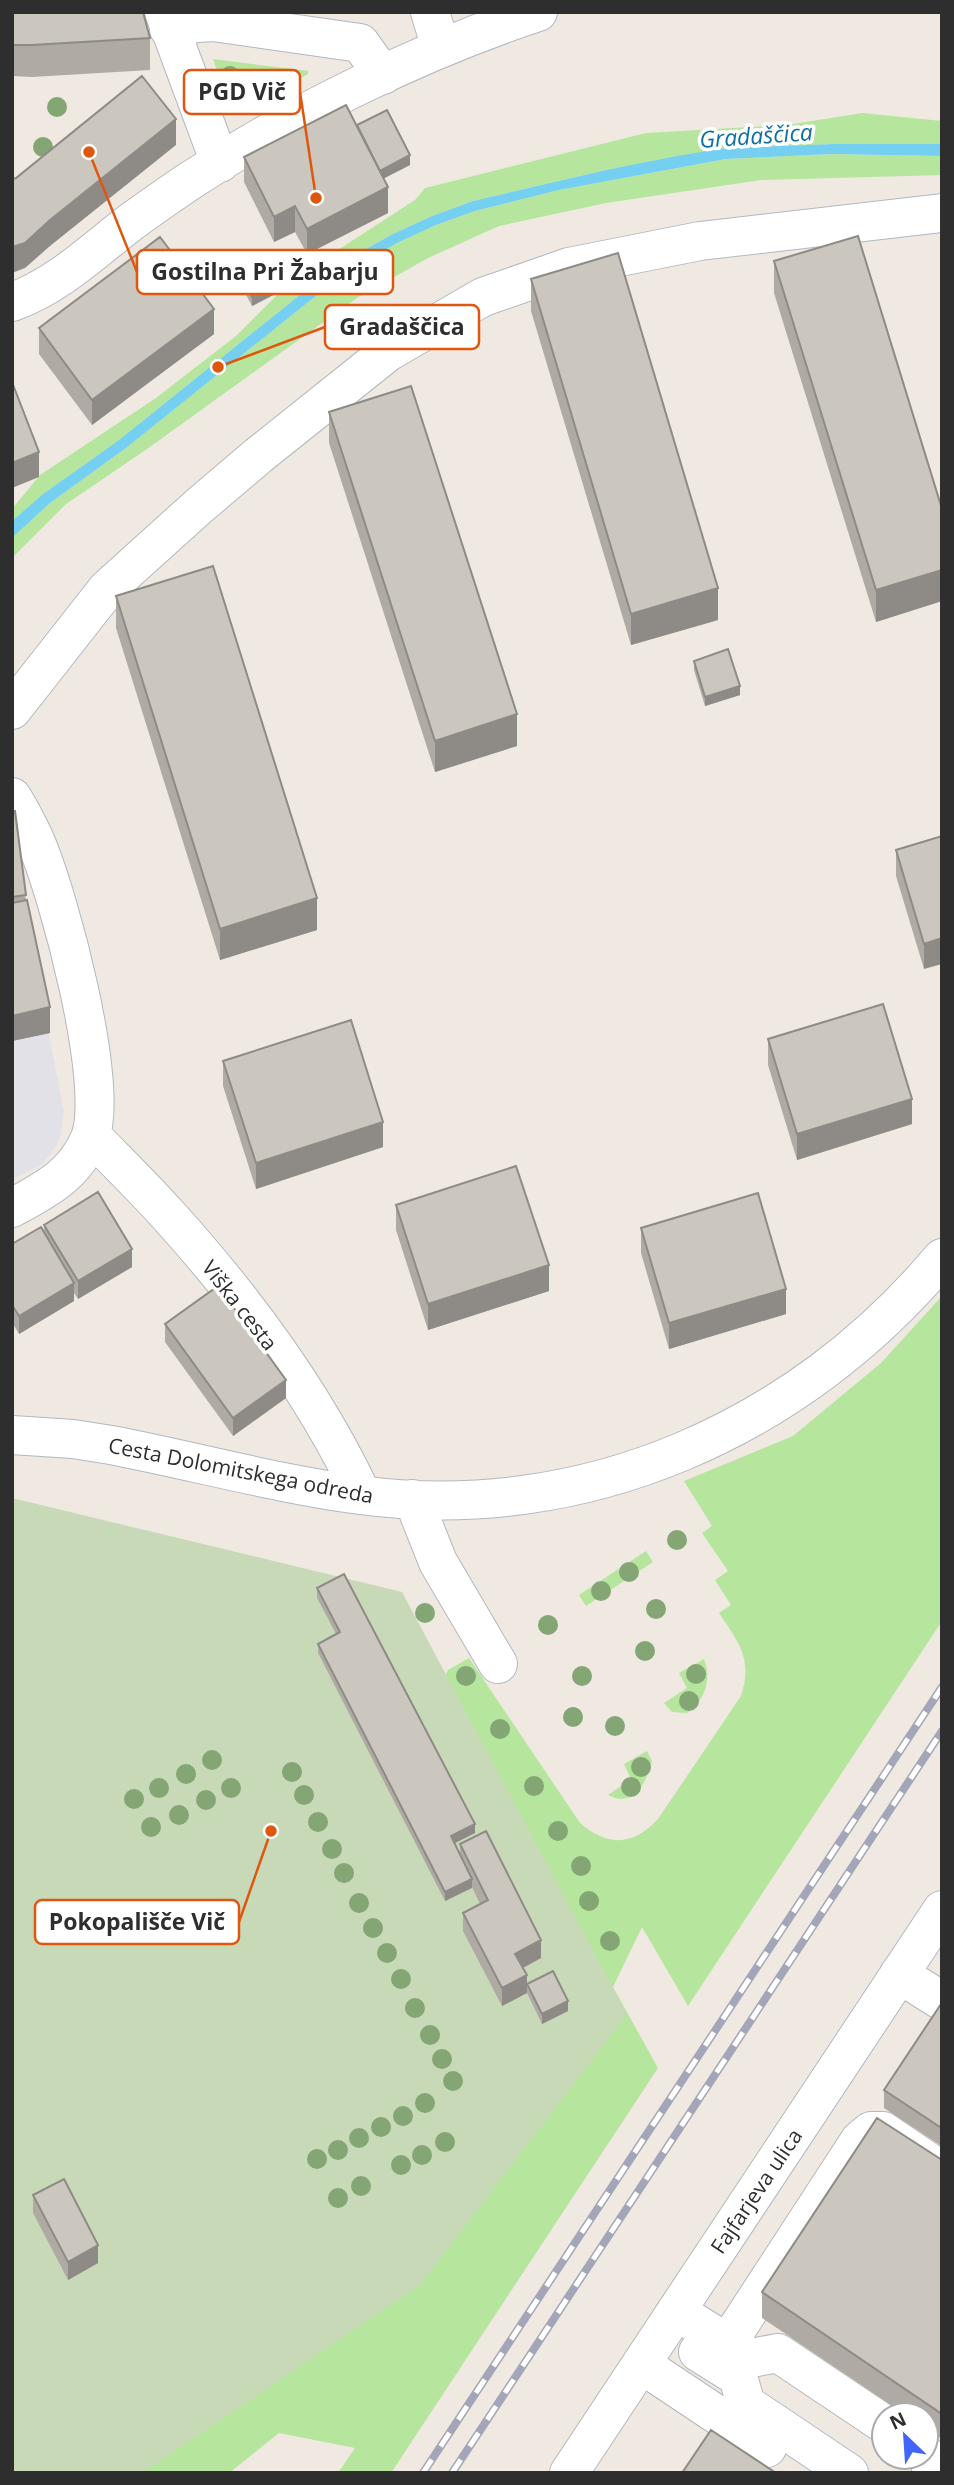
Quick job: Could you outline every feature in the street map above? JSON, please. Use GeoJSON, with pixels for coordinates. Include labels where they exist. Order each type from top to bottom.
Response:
{"type":"FeatureCollection","features":[{"type":"Feature","properties":{"kind":"street"},"geometry":{"type":"LineString","coordinates":[[12,302],[42,289],[133,220],[220,163],[293,120],[383,75],[436,30],[538,12]]}},
{"type":"Feature","properties":{"kind":"street"},"geometry":{"type":"LineString","coordinates":[[220,163],[166,21],[213,22],[360,43],[383,75]]}},
{"type":"Feature","properties":{"kind":"street"},"geometry":{"type":"LineString","coordinates":[[12,710],[107,589],[199,506],[388,352],[483,297],[569,267],[701,242],[942,213]]}},
{"type":"Feature","properties":{"kind":"street"},"geometry":{"type":"LineString","coordinates":[[12,797],[36,842],[53,891],[74,968],[94,1078],[91,1135],[70,1172],[12,1208]]}},
{"type":"Feature","properties":{"kind":"street","name":"Viška cesta"},"geometry":{"type":"LineString","coordinates":[[91,1135],[169,1216],[257,1325],[303,1390],[345,1460],[362,1495]]}},
{"type":"Feature","properties":{"kind":"street","name":"Cesta Dolomitskega odreda"},"geometry":{"type":"LineString","coordinates":[[12,1435],[111,1445],[362,1495],[485,1500],[559,1490],[648,1466],[714,1439],[776,1403],[839,1358],[902,1302],[942,1258]]}},
{"type":"Feature","properties":{"kind":"street"},"geometry":{"type":"LineString","coordinates":[[413,1499],[438,1562],[498,1664]]}},
{"type":"Feature","properties":{"kind":"street","name":"Fajfarjeva ulica"},"geometry":{"type":"LineString","coordinates":[[569,2473],[942,1910]]}},
{"type":"Feature","properties":{"kind":"street"},"geometry":{"type":"LineString","coordinates":[[899,1974],[942,2001]]}},
{"type":"Feature","properties":{"kind":"street"},"geometry":{"type":"LineString","coordinates":[[727,2344],[860,2140],[871,2131],[883,2132],[942,2171]]}},
{"type":"Feature","properties":{"kind":"street"},"geometry":{"type":"LineString","coordinates":[[670,2320],[727,2344],[751,2358],[778,2353],[870,2415]]}},
{"type":"Feature","properties":{"kind":"street"},"geometry":{"type":"LineString","coordinates":[[670,2320],[738,2377],[746,2404],[849,2473]]}},
{"type":"Feature","properties":{"kind":"street"},"geometry":{"type":"LineString","coordinates":[[641,2364],[805,2473]]}},
{"type":"Feature","properties":{"kind":"shaded area"},"geometry":{"type":"Polygon","coordinates":[[[12,832],[64,1112],[60,1139],[52,1152],[42,1164],[12,1180],[12,832]]]}},
{"type":"Feature","properties":{"kind":"green space"},"geometry":{"type":"Polygon","coordinates":[[[213,59],[308,71],[308,74],[264,97],[256,70],[242,75],[250,105],[233,115],[213,59]]]}},
{"type":"Feature","properties":{"kind":"green space"},"geometry":{"type":"Polygon","coordinates":[[[862,113],[942,121],[942,144],[726,148],[606,170],[473,201],[393,234],[346,260],[311,286],[119,440],[43,494],[12,521],[12,509],[40,475],[156,398],[236,336],[293,279],[415,200],[425,188],[646,133],[787,125],[862,113]]]}},
{"type":"Feature","properties":{"kind":"green space"},"geometry":{"type":"Polygon","coordinates":[[[832,154],[942,156],[942,175],[761,180],[606,203],[499,226],[428,258],[357,298],[66,504],[12,558],[12,538],[50,503],[126,448],[317,295],[354,268],[397,243],[475,211],[559,190],[726,159],[832,154]]]}},
{"type":"Feature","properties":{"kind":"green space"},"geometry":{"type":"Polygon","coordinates":[[[942,1296],[942,1621],[688,2006],[642,1927],[613,1987],[658,2068],[391,2473],[338,2473],[355,2448],[279,2433],[229,2473],[12,2473],[448,1670],[469,1658],[580,1823],[590,1831],[620,1840],[649,1828],[658,1819],[741,1696],[744,1683],[745,1661],[742,1652],[719,1613],[731,1605],[715,1580],[728,1571],[702,1533],[712,1526],[684,1481],[793,1436],[881,1363],[942,1296]]]}},
{"type":"Feature","properties":{"kind":"green space"},"geometry":{"type":"Polygon","coordinates":[[[12,1498],[402,1592],[627,2014],[420,2285],[142,2473],[12,2473],[12,1498]]]}},
{"type":"Feature","properties":{"kind":"green space"},"geometry":{"type":"Polygon","coordinates":[[[646,1551],[653,1562],[586,1606],[579,1595],[646,1551]]]}},
{"type":"Feature","properties":{"kind":"green space"},"geometry":{"type":"Polygon","coordinates":[[[704,1659],[707,1682],[702,1696],[687,1713],[672,1712],[664,1703],[687,1688],[679,1673],[704,1659]]]}},
{"type":"Feature","properties":{"kind":"green space"},"geometry":{"type":"Polygon","coordinates":[[[647,1751],[652,1761],[638,1791],[625,1799],[608,1795],[631,1779],[624,1764],[647,1751]]]}},
{"type":"Feature","properties":{"kind":"water","name":"Gradaščica"},"geometry":{"type":"Polygon","coordinates":[[[942,144],[942,156],[832,154],[726,159],[559,190],[475,211],[436,225],[397,243],[354,268],[317,295],[126,448],[50,503],[12,538],[12,521],[43,494],[119,440],[346,260],[393,234],[473,201],[606,170],[726,148],[942,144]]]}},
{"type":"Feature","properties":{"kind":"building"},"geometry":{"type":"Polygon","coordinates":[[[12,12],[143,12],[150,38],[12,45],[12,12]]]}},
{"type":"Feature","properties":{"kind":"building"},"geometry":{"type":"Polygon","coordinates":[[[142,76],[176,119],[25,243],[12,247],[12,179],[142,76]]]}},
{"type":"Feature","properties":{"kind":"building"},"geometry":{"type":"Polygon","coordinates":[[[346,105],[388,187],[307,229],[295,206],[274,217],[244,157],[346,105]]]}},
{"type":"Feature","properties":{"kind":"building"},"geometry":{"type":"Polygon","coordinates":[[[387,110],[410,155],[380,171],[357,125],[387,110]]]}},
{"type":"Feature","properties":{"kind":"building"},"geometry":{"type":"Polygon","coordinates":[[[858,236],[942,509],[942,570],[876,590],[774,261],[858,236]]]}},
{"type":"Feature","properties":{"kind":"building"},"geometry":{"type":"Polygon","coordinates":[[[160,237],[214,309],[92,400],[39,328],[160,237]]]}},
{"type":"Feature","properties":{"kind":"building"},"geometry":{"type":"Polygon","coordinates":[[[264,250],[281,282],[252,297],[235,265],[264,250]]]}},
{"type":"Feature","properties":{"kind":"building"},"geometry":{"type":"Polygon","coordinates":[[[618,253],[718,588],[631,614],[531,279],[618,253]]]}},
{"type":"Feature","properties":{"kind":"building"},"geometry":{"type":"Polygon","coordinates":[[[12,382],[39,452],[12,463],[12,382]]]}},
{"type":"Feature","properties":{"kind":"building"},"geometry":{"type":"Polygon","coordinates":[[[411,386],[517,714],[435,741],[329,412],[411,386]]]}},
{"type":"Feature","properties":{"kind":"building"},"geometry":{"type":"Polygon","coordinates":[[[213,566],[317,898],[220,929],[116,596],[213,566]]]}},
{"type":"Feature","properties":{"kind":"building"},"geometry":{"type":"Polygon","coordinates":[[[728,649],[740,686],[705,697],[694,661],[728,649]]]}},
{"type":"Feature","properties":{"kind":"building"},"geometry":{"type":"Polygon","coordinates":[[[15,811],[26,895],[12,897],[12,812],[15,811]]]}},
{"type":"Feature","properties":{"kind":"building"},"geometry":{"type":"Polygon","coordinates":[[[942,836],[942,938],[924,944],[896,850],[942,836]]]}},
{"type":"Feature","properties":{"kind":"building"},"geometry":{"type":"Polygon","coordinates":[[[27,900],[50,1007],[12,1016],[12,903],[27,900]]]}},
{"type":"Feature","properties":{"kind":"building"},"geometry":{"type":"Polygon","coordinates":[[[883,1004],[912,1099],[797,1134],[768,1039],[883,1004]]]}},
{"type":"Feature","properties":{"kind":"building"},"geometry":{"type":"Polygon","coordinates":[[[351,1020],[383,1122],[256,1163],[223,1061],[351,1020]]]}},
{"type":"Feature","properties":{"kind":"building"},"geometry":{"type":"Polygon","coordinates":[[[516,1166],[549,1265],[428,1304],[396,1205],[516,1166]]]}},
{"type":"Feature","properties":{"kind":"building"},"geometry":{"type":"Polygon","coordinates":[[[98,1192],[132,1249],[78,1281],[44,1225],[98,1192]]]}},
{"type":"Feature","properties":{"kind":"building"},"geometry":{"type":"Polygon","coordinates":[[[758,1193],[786,1289],[669,1323],[641,1228],[758,1193]]]}},
{"type":"Feature","properties":{"kind":"building"},"geometry":{"type":"Polygon","coordinates":[[[41,1227],[74,1283],[19,1316],[12,1305],[12,1244],[41,1227]]]}},
{"type":"Feature","properties":{"kind":"building"},"geometry":{"type":"Polygon","coordinates":[[[218,1286],[286,1380],[233,1418],[165,1324],[218,1286]]]}},
{"type":"Feature","properties":{"kind":"building"},"geometry":{"type":"Polygon","coordinates":[[[344,1574],[475,1824],[451,1836],[472,1879],[445,1892],[318,1644],[340,1632],[317,1588],[344,1574]]]}},
{"type":"Feature","properties":{"kind":"building"},"geometry":{"type":"Polygon","coordinates":[[[486,1831],[541,1940],[515,1954],[527,1975],[502,1988],[463,1913],[488,1900],[460,1844],[486,1831]]]}},
{"type":"Feature","properties":{"kind":"building"},"geometry":{"type":"Polygon","coordinates":[[[553,1971],[568,2001],[542,2014],[527,1984],[553,1971]]]}},
{"type":"Feature","properties":{"kind":"building"},"geometry":{"type":"Polygon","coordinates":[[[941,2004],[942,2125],[940,2127],[884,2090],[941,2004]]]}},
{"type":"Feature","properties":{"kind":"building"},"geometry":{"type":"Polygon","coordinates":[[[877,2118],[942,2160],[942,2414],[940,2401],[923,2401],[762,2292],[877,2118]]]}},
{"type":"Feature","properties":{"kind":"building"},"geometry":{"type":"Polygon","coordinates":[[[64,2179],[98,2245],[68,2262],[33,2195],[64,2179]]]}},
{"type":"Feature","properties":{"kind":"building"},"geometry":{"type":"Polygon","coordinates":[[[711,2430],[776,2473],[682,2473],[711,2430]]]}},
{"type":"Feature","properties":{"kind":"railway"},"geometry":{"type":"LineString","coordinates":[[423,2473],[942,1687]]}},
{"type":"Feature","properties":{"kind":"railway"},"geometry":{"type":"LineString","coordinates":[[452,2473],[942,1731]]}},
{"type":"Feature","properties":{"kind":"place","name":"Gostilna Pri Žabarju"},"geometry":{"type":"Point","coordinates":[89,152]}},
{"type":"Feature","properties":{"kind":"place","name":"PGD Vič"},"geometry":{"type":"Point","coordinates":[316,198]}},
{"type":"Feature","properties":{"kind":"place","name":"Gradaščica"},"geometry":{"type":"Point","coordinates":[218,367]}},
{"type":"Feature","properties":{"kind":"place","name":"Pokopališče Vič"},"geometry":{"type":"Point","coordinates":[271,1831]}}]}
